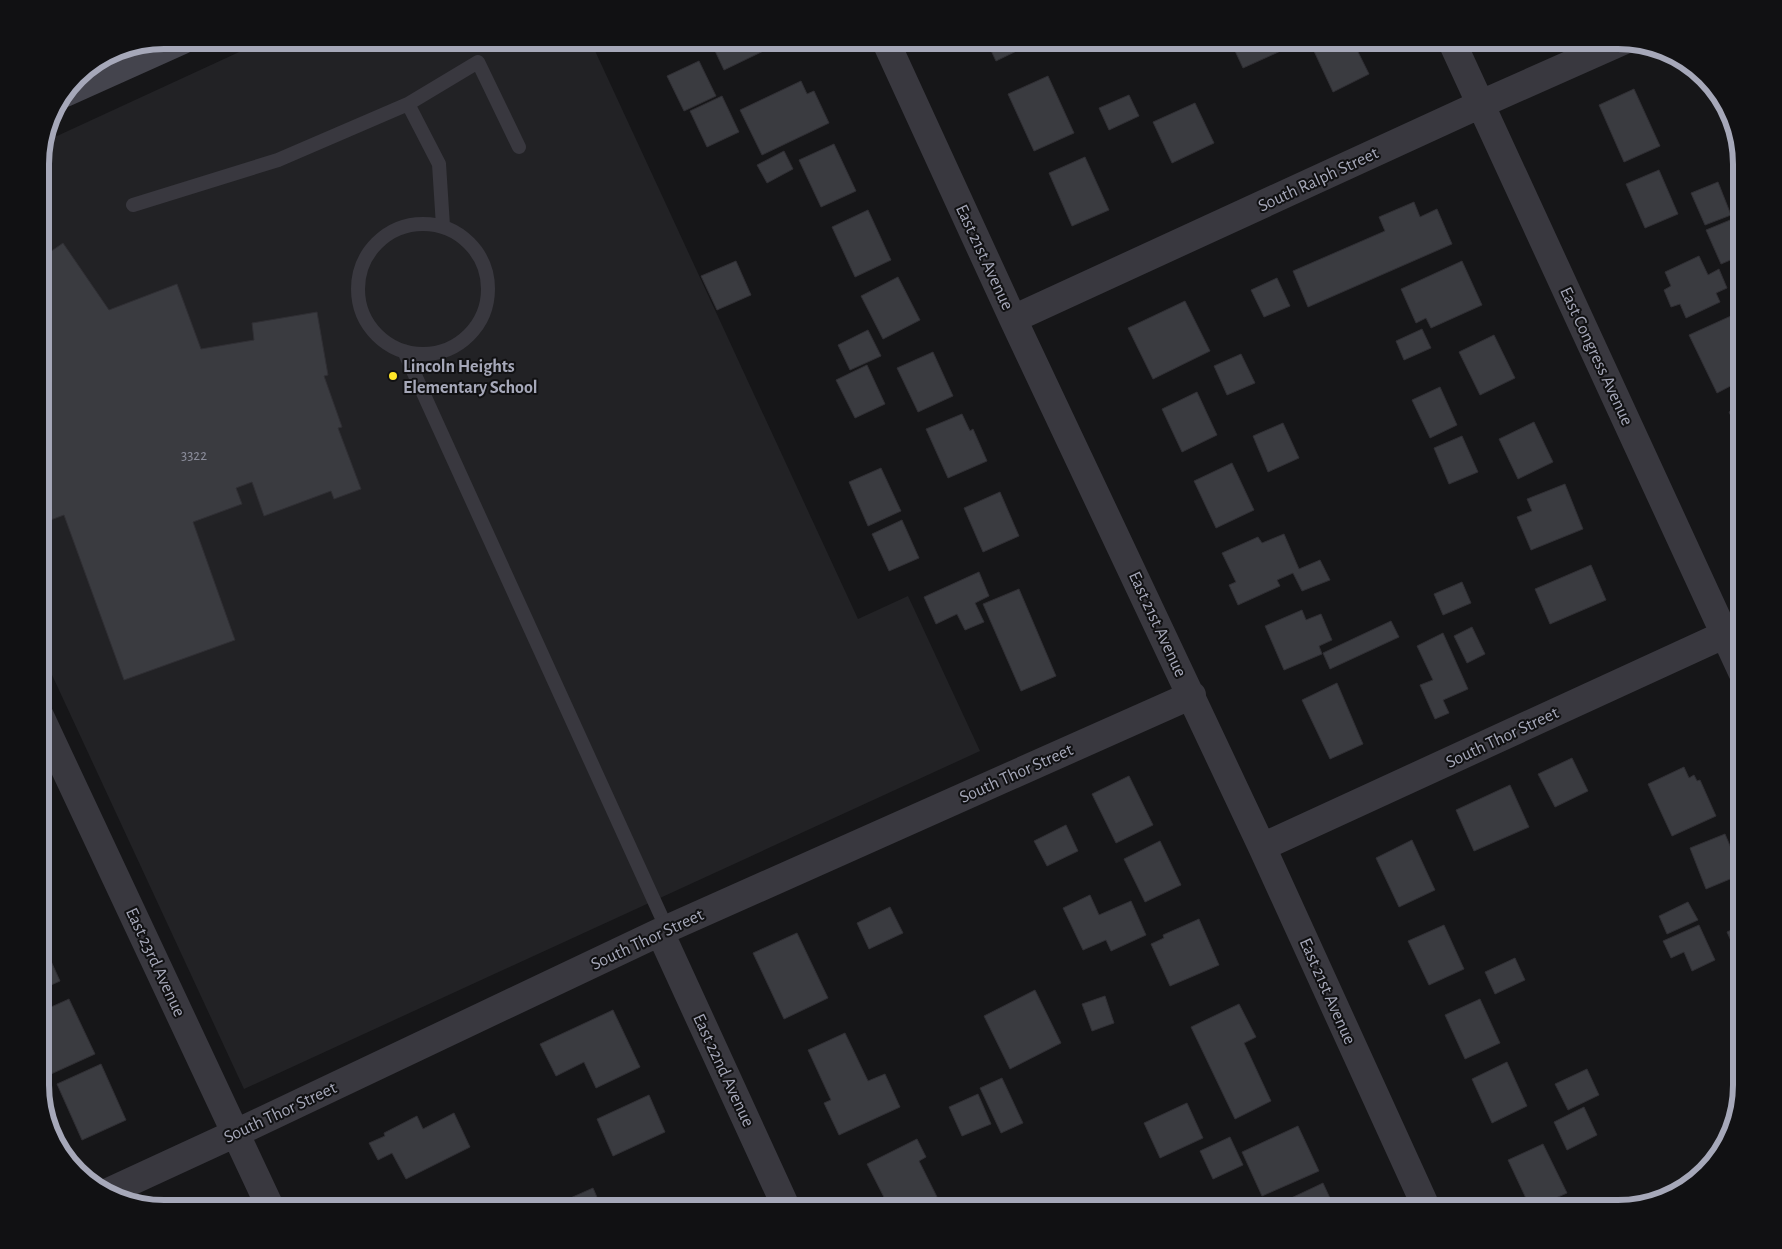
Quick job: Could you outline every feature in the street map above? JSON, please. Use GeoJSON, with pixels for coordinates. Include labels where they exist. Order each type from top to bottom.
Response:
{"type":"FeatureCollection","features":[{"type":"Feature","properties":{"kind":"main road"},"geometry":{"type":"LineString","coordinates":[[78,87],[162,49]]}},
{"type":"Feature","properties":{"kind":"street","name":"East 21st Avenue"},"geometry":{"type":"LineString","coordinates":[[889,49],[1013,319],[1192,695],[1423,1200]]}},
{"type":"Feature","properties":{"kind":"street","name":"East Congress Avenue"},"geometry":{"type":"LineString","coordinates":[[1455,49],[1733,631]]}},
{"type":"Feature","properties":{"kind":"street","name":"South Ralph Street"},"geometry":{"type":"LineString","coordinates":[[1013,319],[1605,49]]}},
{"type":"Feature","properties":{"kind":"street","name":"South Thor Street"},"geometry":{"type":"LineString","coordinates":[[1262,846],[1733,631]]}},
{"type":"Feature","properties":{"kind":"street","name":"South Thor Street"},"geometry":{"type":"LineString","coordinates":[[115,1189],[664,930],[1192,695]]}},
{"type":"Feature","properties":{"kind":"street","name":"East 23rd Avenue"},"geometry":{"type":"LineString","coordinates":[[49,735],[266,1200]]}},
{"type":"Feature","properties":{"kind":"street","name":"East 22nd Avenue"},"geometry":{"type":"LineString","coordinates":[[664,930],[783,1200]]}},
{"type":"Feature","properties":{"kind":"lane"},"geometry":{"type":"LineString","coordinates":[[133,206],[278,160],[408,104],[478,62],[519,146]]}},
{"type":"Feature","properties":{"kind":"lane"},"geometry":{"type":"LineString","coordinates":[[408,104],[439,164],[442,226]]}},
{"type":"Feature","properties":{"kind":"lane"},"geometry":{"type":"LineString","coordinates":[[423,223],[442,226],[463,237],[478,253],[487,274],[488,297],[482,318],[468,336],[449,349],[427,354],[404,351],[386,342],[372,328],[362,310],[358,290],[361,269],[370,251],[384,236],[402,227],[423,223]]}},
{"type":"Feature","properties":{"kind":"lane"},"geometry":{"type":"LineString","coordinates":[[404,351],[664,930]]}},
{"type":"Feature","properties":{"kind":"shaded area","name":"Lincoln Heights Elementary School"},"geometry":{"type":"Polygon","coordinates":[[[246,49],[594,49],[858,619],[908,596],[980,751],[244,1089],[49,668],[49,156],[52,138],[246,49]]]}},
{"type":"Feature","properties":{"kind":"building"},"geometry":{"type":"Polygon","coordinates":[[[714,49],[768,49],[724,70],[714,49]]]}},
{"type":"Feature","properties":{"kind":"building"},"geometry":{"type":"Polygon","coordinates":[[[990,49],[1021,49],[996,61],[990,49]]]}},
{"type":"Feature","properties":{"kind":"building"},"geometry":{"type":"Polygon","coordinates":[[[1234,49],[1285,49],[1243,68],[1234,49]]]}},
{"type":"Feature","properties":{"kind":"building"},"geometry":{"type":"Polygon","coordinates":[[[1313,49],[1356,49],[1369,74],[1333,92],[1313,49]]]}},
{"type":"Feature","properties":{"kind":"building"},"geometry":{"type":"Polygon","coordinates":[[[699,61],[716,96],[684,111],[667,76],[699,61]]]}},
{"type":"Feature","properties":{"kind":"building"},"geometry":{"type":"Polygon","coordinates":[[[1048,76],[1074,133],[1034,151],[1008,94],[1048,76]]]}},
{"type":"Feature","properties":{"kind":"building"},"geometry":{"type":"Polygon","coordinates":[[[801,81],[807,94],[814,91],[829,123],[762,155],[740,110],[801,81]]]}},
{"type":"Feature","properties":{"kind":"building"},"geometry":{"type":"Polygon","coordinates":[[[1634,89],[1660,146],[1624,162],[1599,105],[1634,89]]]}},
{"type":"Feature","properties":{"kind":"building"},"geometry":{"type":"Polygon","coordinates":[[[1129,95],[1139,116],[1109,130],[1099,108],[1129,95]]]}},
{"type":"Feature","properties":{"kind":"building"},"geometry":{"type":"Polygon","coordinates":[[[722,96],[739,132],[707,147],[690,111],[722,96]]]}},
{"type":"Feature","properties":{"kind":"building"},"geometry":{"type":"Polygon","coordinates":[[[1195,103],[1214,143],[1172,163],[1153,122],[1195,103]]]}},
{"type":"Feature","properties":{"kind":"building"},"geometry":{"type":"Polygon","coordinates":[[[834,144],[856,191],[821,207],[799,160],[834,144]]]}},
{"type":"Feature","properties":{"kind":"building"},"geometry":{"type":"Polygon","coordinates":[[[784,151],[793,169],[767,183],[757,165],[784,151]]]}},
{"type":"Feature","properties":{"kind":"building"},"geometry":{"type":"Polygon","coordinates":[[[1085,157],[1109,210],[1072,226],[1049,173],[1085,157]]]}},
{"type":"Feature","properties":{"kind":"building"},"geometry":{"type":"Polygon","coordinates":[[[1659,170],[1678,214],[1645,228],[1626,184],[1659,170]]]}},
{"type":"Feature","properties":{"kind":"building"},"geometry":{"type":"Polygon","coordinates":[[[1718,182],[1731,215],[1705,225],[1691,193],[1718,182]]]}},
{"type":"Feature","properties":{"kind":"building"},"geometry":{"type":"Polygon","coordinates":[[[1414,202],[1420,217],[1437,209],[1452,244],[1308,307],[1293,271],[1385,231],[1379,217],[1414,202]]]}},
{"type":"Feature","properties":{"kind":"building"},"geometry":{"type":"Polygon","coordinates":[[[868,210],[891,260],[855,277],[832,227],[868,210]]]}},
{"type":"Feature","properties":{"kind":"building"},"geometry":{"type":"Polygon","coordinates":[[[1733,219],[1733,259],[1721,264],[1706,230],[1733,219]]]}},
{"type":"Feature","properties":{"kind":"building"},"geometry":{"type":"Polygon","coordinates":[[[63,243],[109,310],[177,284],[201,349],[254,340],[252,323],[317,312],[328,375],[324,376],[342,427],[338,428],[361,489],[334,499],[331,491],[264,516],[252,482],[236,488],[242,504],[193,522],[235,640],[124,680],[64,515],[49,521],[49,253],[63,243]]]}},
{"type":"Feature","properties":{"kind":"building"},"geometry":{"type":"Polygon","coordinates":[[[1699,256],[1708,275],[1719,269],[1727,288],[1716,293],[1720,302],[1686,318],[1680,304],[1671,307],[1664,290],[1671,286],[1665,272],[1699,256]]]}},
{"type":"Feature","properties":{"kind":"building"},"geometry":{"type":"Polygon","coordinates":[[[736,261],[751,295],[717,310],[701,276],[736,261]]]}},
{"type":"Feature","properties":{"kind":"building"},"geometry":{"type":"Polygon","coordinates":[[[1462,261],[1482,305],[1431,328],[1426,318],[1416,323],[1401,289],[1462,261]]]}},
{"type":"Feature","properties":{"kind":"building"},"geometry":{"type":"Polygon","coordinates":[[[898,277],[920,320],[883,339],[861,296],[898,277]]]}},
{"type":"Feature","properties":{"kind":"building"},"geometry":{"type":"Polygon","coordinates":[[[1277,278],[1290,306],[1264,317],[1251,290],[1277,278]]]}},
{"type":"Feature","properties":{"kind":"building"},"geometry":{"type":"Polygon","coordinates":[[[1185,301],[1210,351],[1153,379],[1128,328],[1185,301]]]}},
{"type":"Feature","properties":{"kind":"building"},"geometry":{"type":"Polygon","coordinates":[[[1733,315],[1733,385],[1717,393],[1689,335],[1733,315]]]}},
{"type":"Feature","properties":{"kind":"building"},"geometry":{"type":"Polygon","coordinates":[[[1422,329],[1431,348],[1404,360],[1396,341],[1422,329]]]}},
{"type":"Feature","properties":{"kind":"building"},"geometry":{"type":"Polygon","coordinates":[[[868,330],[881,356],[850,370],[838,345],[868,330]]]}},
{"type":"Feature","properties":{"kind":"building"},"geometry":{"type":"Polygon","coordinates":[[[1494,335],[1515,378],[1480,395],[1459,352],[1494,335]]]}},
{"type":"Feature","properties":{"kind":"building"},"geometry":{"type":"Polygon","coordinates":[[[933,352],[953,396],[918,412],[897,368],[933,352]]]}},
{"type":"Feature","properties":{"kind":"building"},"geometry":{"type":"Polygon","coordinates":[[[1241,354],[1255,383],[1227,395],[1214,366],[1241,354]]]}},
{"type":"Feature","properties":{"kind":"building"},"geometry":{"type":"Polygon","coordinates":[[[867,365],[885,404],[855,418],[836,380],[867,365]]]}},
{"type":"Feature","properties":{"kind":"building"},"geometry":{"type":"Polygon","coordinates":[[[1440,387],[1457,425],[1430,438],[1412,400],[1440,387]]]}},
{"type":"Feature","properties":{"kind":"building"},"geometry":{"type":"Polygon","coordinates":[[[1197,392],[1217,435],[1182,452],[1162,409],[1197,392]]]}},
{"type":"Feature","properties":{"kind":"building"},"geometry":{"type":"Polygon","coordinates":[[[1733,410],[1733,420],[1729,412],[1733,410]]]}},
{"type":"Feature","properties":{"kind":"building"},"geometry":{"type":"Polygon","coordinates":[[[962,414],[970,431],[973,429],[987,461],[948,478],[926,429],[962,414]]]}},
{"type":"Feature","properties":{"kind":"building"},"geometry":{"type":"Polygon","coordinates":[[[1534,422],[1553,462],[1518,479],[1499,439],[1534,422]]]}},
{"type":"Feature","properties":{"kind":"building"},"geometry":{"type":"Polygon","coordinates":[[[1283,423],[1299,458],[1268,472],[1253,436],[1283,423]]]}},
{"type":"Feature","properties":{"kind":"building"},"geometry":{"type":"Polygon","coordinates":[[[1462,436],[1478,472],[1449,484],[1434,448],[1462,436]]]}},
{"type":"Feature","properties":{"kind":"building"},"geometry":{"type":"Polygon","coordinates":[[[1232,463],[1254,510],[1216,528],[1194,481],[1232,463]]]}},
{"type":"Feature","properties":{"kind":"building"},"geometry":{"type":"Polygon","coordinates":[[[881,468],[901,511],[868,526],[849,482],[881,468]]]}},
{"type":"Feature","properties":{"kind":"building"},"geometry":{"type":"Polygon","coordinates":[[[1565,484],[1583,529],[1531,550],[1517,517],[1532,511],[1527,499],[1565,484]]]}},
{"type":"Feature","properties":{"kind":"building"},"geometry":{"type":"Polygon","coordinates":[[[1000,492],[1019,536],[983,552],[964,508],[1000,492]]]}},
{"type":"Feature","properties":{"kind":"building"},"geometry":{"type":"Polygon","coordinates":[[[902,520],[919,558],[889,571],[872,534],[902,520]]]}},
{"type":"Feature","properties":{"kind":"building"},"geometry":{"type":"Polygon","coordinates":[[[1284,534],[1299,569],[1320,560],[1330,580],[1302,591],[1293,573],[1277,580],[1280,586],[1238,605],[1229,585],[1236,582],[1222,553],[1258,537],[1262,543],[1284,534]]]}},
{"type":"Feature","properties":{"kind":"building"},"geometry":{"type":"Polygon","coordinates":[[[1591,565],[1606,600],[1550,624],[1535,589],[1591,565]]]}},
{"type":"Feature","properties":{"kind":"building"},"geometry":{"type":"Polygon","coordinates":[[[979,572],[989,596],[975,603],[984,622],[965,630],[957,614],[936,624],[924,597],[979,572]]]}},
{"type":"Feature","properties":{"kind":"building"},"geometry":{"type":"Polygon","coordinates":[[[1462,582],[1471,603],[1443,615],[1434,594],[1462,582]]]}},
{"type":"Feature","properties":{"kind":"building"},"geometry":{"type":"Polygon","coordinates":[[[1019,589],[1056,676],[1021,691],[983,604],[1019,589]]]}},
{"type":"Feature","properties":{"kind":"building"},"geometry":{"type":"Polygon","coordinates":[[[1302,610],[1306,620],[1321,614],[1332,640],[1319,646],[1322,654],[1284,670],[1265,626],[1302,610]]]}},
{"type":"Feature","properties":{"kind":"building"},"geometry":{"type":"Polygon","coordinates":[[[1391,621],[1399,637],[1330,669],[1323,653],[1391,621]]]}},
{"type":"Feature","properties":{"kind":"building"},"geometry":{"type":"Polygon","coordinates":[[[1472,627],[1485,654],[1467,663],[1454,636],[1472,627]]]}},
{"type":"Feature","properties":{"kind":"building"},"geometry":{"type":"Polygon","coordinates":[[[1443,633],[1468,689],[1443,700],[1449,713],[1435,719],[1420,685],[1433,680],[1417,646],[1443,633]]]}},
{"type":"Feature","properties":{"kind":"building"},"geometry":{"type":"Polygon","coordinates":[[[1337,683],[1363,744],[1330,759],[1302,700],[1337,683]]]}},
{"type":"Feature","properties":{"kind":"building"},"geometry":{"type":"Polygon","coordinates":[[[1572,758],[1588,791],[1555,807],[1538,774],[1572,758]]]}},
{"type":"Feature","properties":{"kind":"building"},"geometry":{"type":"Polygon","coordinates":[[[1684,767],[1689,778],[1694,775],[1697,781],[1700,780],[1716,816],[1672,836],[1648,784],[1684,767]]]}},
{"type":"Feature","properties":{"kind":"building"},"geometry":{"type":"Polygon","coordinates":[[[1129,776],[1153,825],[1116,843],[1092,794],[1129,776]]]}},
{"type":"Feature","properties":{"kind":"building"},"geometry":{"type":"Polygon","coordinates":[[[1510,785],[1529,827],[1474,851],[1456,810],[1510,785]]]}},
{"type":"Feature","properties":{"kind":"building"},"geometry":{"type":"Polygon","coordinates":[[[1066,825],[1078,851],[1047,866],[1034,841],[1066,825]]]}},
{"type":"Feature","properties":{"kind":"building"},"geometry":{"type":"Polygon","coordinates":[[[1725,834],[1733,853],[1733,878],[1706,889],[1690,848],[1725,834]]]}},
{"type":"Feature","properties":{"kind":"building"},"geometry":{"type":"Polygon","coordinates":[[[1412,840],[1435,890],[1399,907],[1376,858],[1412,840]]]}},
{"type":"Feature","properties":{"kind":"building"},"geometry":{"type":"Polygon","coordinates":[[[1160,841],[1181,885],[1145,902],[1124,859],[1160,841]]]}},
{"type":"Feature","properties":{"kind":"building"},"geometry":{"type":"Polygon","coordinates":[[[1090,895],[1099,915],[1131,901],[1146,935],[1111,951],[1106,940],[1083,950],[1063,908],[1090,895]]]}},
{"type":"Feature","properties":{"kind":"building"},"geometry":{"type":"Polygon","coordinates":[[[1688,902],[1698,920],[1667,934],[1659,916],[1688,902]]]}},
{"type":"Feature","properties":{"kind":"building"},"geometry":{"type":"Polygon","coordinates":[[[890,907],[903,933],[869,949],[857,923],[890,907]]]}},
{"type":"Feature","properties":{"kind":"building"},"geometry":{"type":"Polygon","coordinates":[[[1199,919],[1219,965],[1170,986],[1151,944],[1164,938],[1163,935],[1199,919]]]}},
{"type":"Feature","properties":{"kind":"building"},"geometry":{"type":"Polygon","coordinates":[[[1444,925],[1464,969],[1429,985],[1408,941],[1444,925]]]}},
{"type":"Feature","properties":{"kind":"building"},"geometry":{"type":"Polygon","coordinates":[[[1699,925],[1715,960],[1692,971],[1684,952],[1671,958],[1663,941],[1699,925]]]}},
{"type":"Feature","properties":{"kind":"building"},"geometry":{"type":"Polygon","coordinates":[[[1733,929],[1733,945],[1727,932],[1733,929]]]}},
{"type":"Feature","properties":{"kind":"building"},"geometry":{"type":"Polygon","coordinates":[[[797,933],[828,998],[784,1019],[753,953],[797,933]]]}},
{"type":"Feature","properties":{"kind":"building"},"geometry":{"type":"Polygon","coordinates":[[[49,957],[60,981],[49,986],[49,957]]]}},
{"type":"Feature","properties":{"kind":"building"},"geometry":{"type":"Polygon","coordinates":[[[1515,958],[1525,980],[1495,994],[1485,972],[1515,958]]]}},
{"type":"Feature","properties":{"kind":"building"},"geometry":{"type":"Polygon","coordinates":[[[1035,990],[1061,1043],[1010,1069],[984,1016],[1035,990]]]}},
{"type":"Feature","properties":{"kind":"building"},"geometry":{"type":"Polygon","coordinates":[[[1105,996],[1114,1023],[1092,1031],[1082,1004],[1105,996]]]}},
{"type":"Feature","properties":{"kind":"building"},"geometry":{"type":"Polygon","coordinates":[[[69,999],[95,1054],[51,1074],[49,1071],[49,1008],[69,999]]]}},
{"type":"Feature","properties":{"kind":"building"},"geometry":{"type":"Polygon","coordinates":[[[1480,999],[1500,1043],[1465,1059],[1445,1015],[1480,999]]]}},
{"type":"Feature","properties":{"kind":"building"},"geometry":{"type":"Polygon","coordinates":[[[1239,1004],[1256,1037],[1244,1043],[1271,1101],[1235,1119],[1191,1027],[1239,1004]]]}},
{"type":"Feature","properties":{"kind":"building"},"geometry":{"type":"Polygon","coordinates":[[[613,1010],[640,1067],[596,1088],[584,1062],[556,1076],[540,1044],[613,1010]]]}},
{"type":"Feature","properties":{"kind":"building"},"geometry":{"type":"Polygon","coordinates":[[[845,1033],[868,1081],[885,1074],[900,1107],[839,1135],[824,1103],[831,1100],[808,1050],[845,1033]]]}},
{"type":"Feature","properties":{"kind":"building"},"geometry":{"type":"Polygon","coordinates":[[[1507,1062],[1527,1106],[1492,1123],[1472,1079],[1507,1062]]]}},
{"type":"Feature","properties":{"kind":"building"},"geometry":{"type":"Polygon","coordinates":[[[101,1064],[126,1120],[82,1140],[57,1084],[101,1064]]]}},
{"type":"Feature","properties":{"kind":"building"},"geometry":{"type":"Polygon","coordinates":[[[1587,1069],[1599,1095],[1568,1110],[1555,1084],[1587,1069]]]}},
{"type":"Feature","properties":{"kind":"building"},"geometry":{"type":"Polygon","coordinates":[[[1002,1078],[1023,1123],[1001,1133],[980,1088],[1002,1078]]]}},
{"type":"Feature","properties":{"kind":"building"},"geometry":{"type":"Polygon","coordinates":[[[978,1094],[991,1124],[962,1136],[949,1107],[978,1094]]]}},
{"type":"Feature","properties":{"kind":"building"},"geometry":{"type":"Polygon","coordinates":[[[649,1095],[665,1132],[613,1156],[597,1119],[649,1095]]]}},
{"type":"Feature","properties":{"kind":"building"},"geometry":{"type":"Polygon","coordinates":[[[1187,1103],[1203,1138],[1160,1158],[1144,1123],[1187,1103]]]}},
{"type":"Feature","properties":{"kind":"building"},"geometry":{"type":"Polygon","coordinates":[[[1584,1107],[1597,1135],[1567,1150],[1554,1122],[1584,1107]]]}},
{"type":"Feature","properties":{"kind":"building"},"geometry":{"type":"Polygon","coordinates":[[[454,1113],[470,1147],[406,1179],[392,1153],[378,1160],[369,1143],[385,1136],[384,1133],[417,1116],[423,1129],[454,1113]]]}},
{"type":"Feature","properties":{"kind":"building"},"geometry":{"type":"Polygon","coordinates":[[[1298,1126],[1319,1171],[1262,1196],[1242,1152],[1298,1126]]]}},
{"type":"Feature","properties":{"kind":"building"},"geometry":{"type":"Polygon","coordinates":[[[1230,1137],[1243,1165],[1213,1179],[1200,1151],[1230,1137]]]}},
{"type":"Feature","properties":{"kind":"building"},"geometry":{"type":"Polygon","coordinates":[[[917,1139],[926,1157],[919,1161],[938,1200],[885,1200],[867,1164],[917,1139]]]}},
{"type":"Feature","properties":{"kind":"building"},"geometry":{"type":"Polygon","coordinates":[[[1543,1144],[1567,1193],[1551,1200],[1527,1200],[1508,1160],[1543,1144]]]}},
{"type":"Feature","properties":{"kind":"building"},"geometry":{"type":"Polygon","coordinates":[[[1323,1183],[1331,1200],[1287,1200],[1323,1183]]]}},
{"type":"Feature","properties":{"kind":"building"},"geometry":{"type":"Polygon","coordinates":[[[593,1188],[598,1200],[566,1200],[593,1188]]]}},
{"type":"Feature","properties":{"kind":"place","name":"Lincoln Heights Elementary School"},"geometry":{"type":"Point","coordinates":[393,376]}}]}
